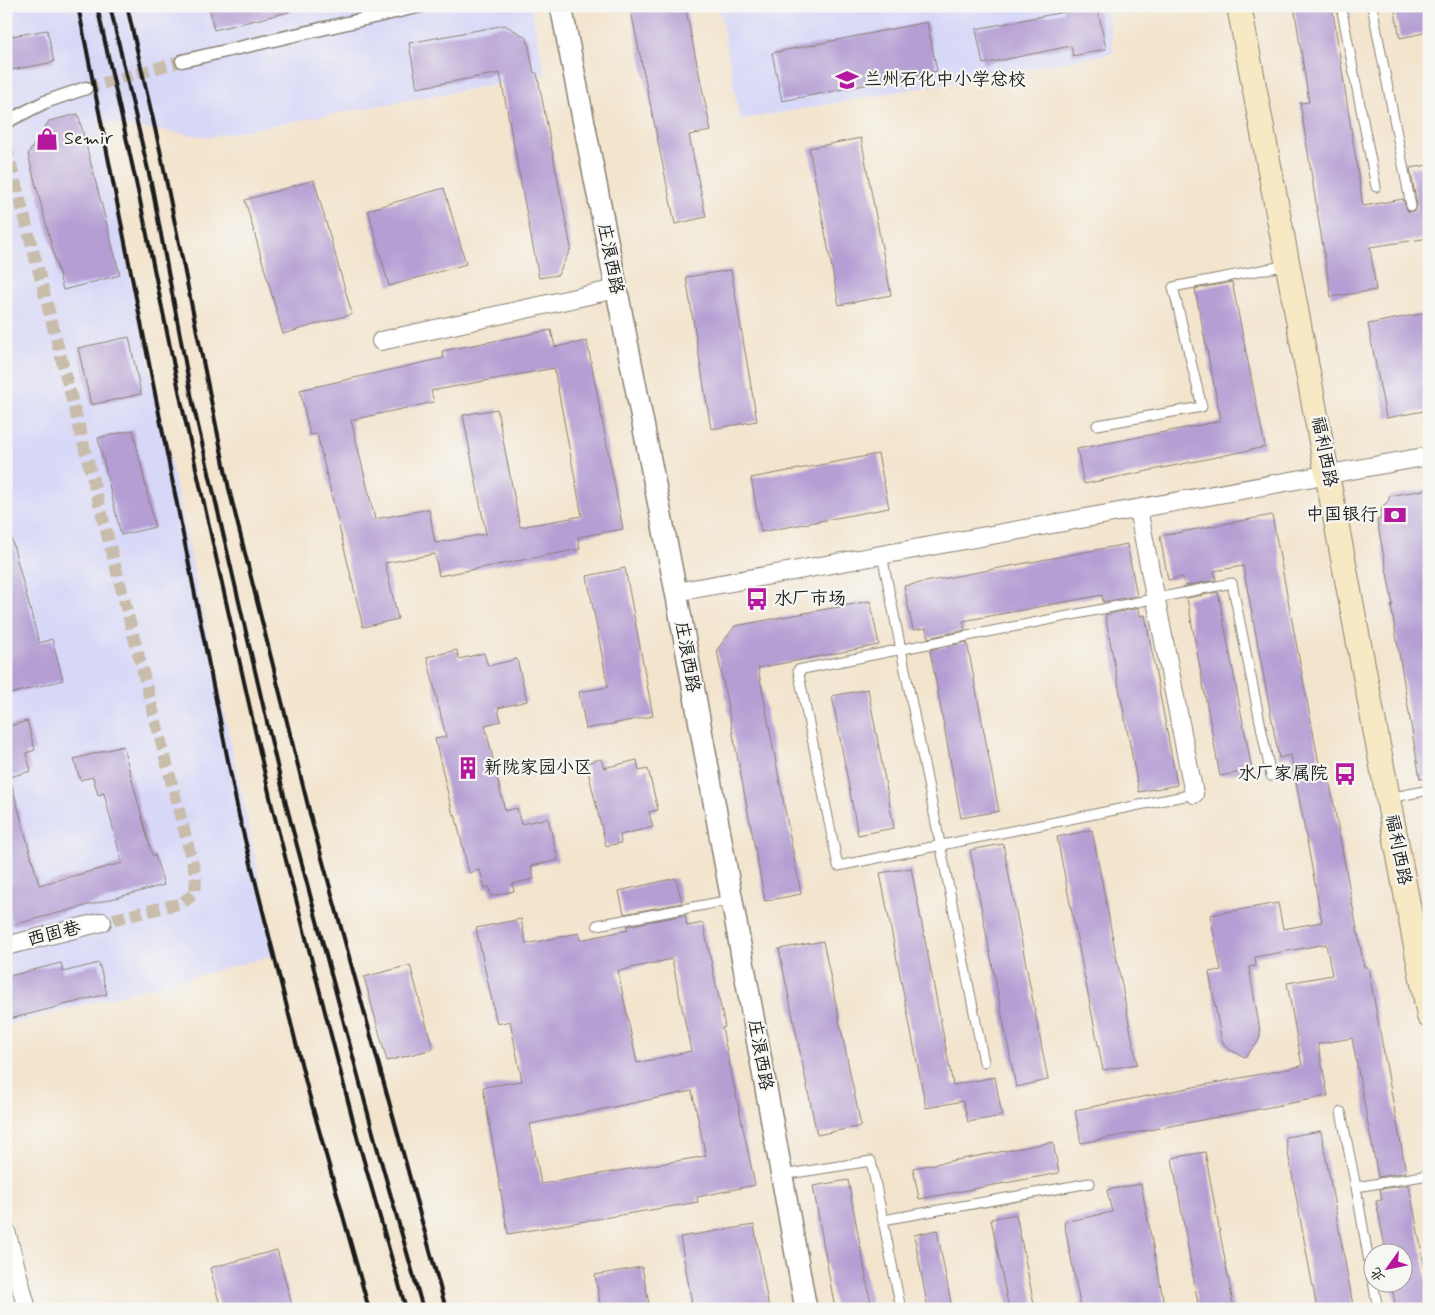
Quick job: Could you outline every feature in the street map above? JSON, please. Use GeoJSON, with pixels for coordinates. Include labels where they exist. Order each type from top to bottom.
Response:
{"type":"FeatureCollection","features":[{"type":"Feature","properties":{"kind":"main road","name":"福利西路"},"geometry":{"type":"LineString","coordinates":[[1239,6],[1388,798],[1426,985],[1429,1016]]}},
{"type":"Feature","properties":{"kind":"street"},"geometry":{"type":"LineString","coordinates":[[182,61],[420,6]]}},
{"type":"Feature","properties":{"kind":"street","name":"庄浪西路"},"geometry":{"type":"LineString","coordinates":[[561,6],[676,592],[806,1309]]}},
{"type":"Feature","properties":{"kind":"street"},"geometry":{"type":"LineString","coordinates":[[6,122],[45,102],[86,88]]}},
{"type":"Feature","properties":{"kind":"street"},"geometry":{"type":"LineString","coordinates":[[381,342],[616,289]]}},
{"type":"Feature","properties":{"kind":"street"},"geometry":{"type":"LineString","coordinates":[[676,592],[1429,456]]}},
{"type":"Feature","properties":{"kind":"street"},"geometry":{"type":"LineString","coordinates":[[1138,509],[1194,794]]}},
{"type":"Feature","properties":{"kind":"street","name":"西固巷"},"geometry":{"type":"LineString","coordinates":[[6,946],[102,922]]}},
{"type":"Feature","properties":{"kind":"street"},"geometry":{"type":"LineString","coordinates":[[6,1231],[27,1309]]}},
{"type":"Feature","properties":{"kind":"lane"},"geometry":{"type":"LineString","coordinates":[[1341,6],[1376,187]]}},
{"type":"Feature","properties":{"kind":"lane"},"geometry":{"type":"LineString","coordinates":[[1372,6],[1411,206]]}},
{"type":"Feature","properties":{"kind":"lane"},"geometry":{"type":"LineString","coordinates":[[1097,425],[1202,407],[1173,287],[1288,265]]}},
{"type":"Feature","properties":{"kind":"lane"},"geometry":{"type":"LineString","coordinates":[[882,555],[984,1062]]}},
{"type":"Feature","properties":{"kind":"lane"},"geometry":{"type":"LineString","coordinates":[[1194,794],[838,866],[798,670],[1232,583],[1271,776]]}},
{"type":"Feature","properties":{"kind":"lane"},"geometry":{"type":"LineString","coordinates":[[1388,798],[1429,790]]}},
{"type":"Feature","properties":{"kind":"lane"},"geometry":{"type":"LineString","coordinates":[[598,924],[732,900]]}},
{"type":"Feature","properties":{"kind":"lane"},"geometry":{"type":"LineString","coordinates":[[1340,1112],[1366,1242]]}},
{"type":"Feature","properties":{"kind":"lane"},"geometry":{"type":"LineString","coordinates":[[782,1175],[871,1161],[900,1309]]}},
{"type":"Feature","properties":{"kind":"lane"},"geometry":{"type":"LineString","coordinates":[[1356,1187],[1429,1175]]}},
{"type":"Feature","properties":{"kind":"lane"},"geometry":{"type":"LineString","coordinates":[[883,1220],[1090,1183]]}},
{"type":"Feature","properties":{"kind":"lane"},"geometry":{"type":"LineString","coordinates":[[1375,1292],[1378,1309]]}},
{"type":"Feature","properties":{"kind":"shaded area"},"geometry":{"type":"Polygon","coordinates":[[[6,6],[531,6],[545,75],[208,137],[98,122],[276,955],[6,1025],[6,6]]]}},
{"type":"Feature","properties":{"kind":"shaded area","name":"兰州石化中小学总校"},"geometry":{"type":"Polygon","coordinates":[[[719,6],[1106,6],[1114,53],[740,120],[719,6]]]}},
{"type":"Feature","properties":{"kind":"building"},"geometry":{"type":"Polygon","coordinates":[[[209,6],[288,6],[289,12],[214,30],[209,6]]]}},
{"type":"Feature","properties":{"kind":"building"},"geometry":{"type":"Polygon","coordinates":[[[630,6],[685,6],[711,131],[689,135],[706,217],[675,224],[630,6]]]}},
{"type":"Feature","properties":{"kind":"building"},"geometry":{"type":"Polygon","coordinates":[[[1063,6],[1097,6],[1106,49],[1073,56],[1071,46],[983,64],[976,29],[1064,12],[1063,6]]]}},
{"type":"Feature","properties":{"kind":"building"},"geometry":{"type":"Polygon","coordinates":[[[1294,6],[1332,6],[1363,206],[1403,199],[1409,212],[1415,211],[1417,205],[1410,168],[1429,165],[1429,238],[1370,247],[1376,290],[1331,297],[1300,103],[1309,102],[1294,6]]]}},
{"type":"Feature","properties":{"kind":"building"},"geometry":{"type":"Polygon","coordinates":[[[1394,6],[1426,6],[1429,32],[1400,38],[1394,6]]]}},
{"type":"Feature","properties":{"kind":"building"},"geometry":{"type":"Polygon","coordinates":[[[927,22],[937,71],[782,101],[772,53],[927,22]]]}},
{"type":"Feature","properties":{"kind":"building"},"geometry":{"type":"Polygon","coordinates":[[[505,25],[527,38],[534,73],[537,73],[571,248],[558,275],[539,278],[500,73],[417,88],[409,43],[505,25]]]}},
{"type":"Feature","properties":{"kind":"building"},"geometry":{"type":"Polygon","coordinates":[[[47,30],[54,62],[6,71],[6,37],[47,30]]]}},
{"type":"Feature","properties":{"kind":"building"},"geometry":{"type":"Polygon","coordinates":[[[78,114],[120,275],[63,290],[28,154],[49,121],[78,114]]]}},
{"type":"Feature","properties":{"kind":"building"},"geometry":{"type":"Polygon","coordinates":[[[861,138],[891,295],[839,305],[809,148],[861,138]]]}},
{"type":"Feature","properties":{"kind":"building"},"geometry":{"type":"Polygon","coordinates":[[[314,180],[352,314],[283,334],[245,200],[314,180]]]}},
{"type":"Feature","properties":{"kind":"building"},"geometry":{"type":"Polygon","coordinates":[[[444,188],[466,264],[389,286],[368,210],[444,188]]]}},
{"type":"Feature","properties":{"kind":"building"},"geometry":{"type":"Polygon","coordinates":[[[731,270],[757,421],[711,429],[686,277],[731,270]]]}},
{"type":"Feature","properties":{"kind":"building"},"geometry":{"type":"Polygon","coordinates":[[[1232,282],[1265,447],[1084,484],[1077,449],[1221,421],[1195,289],[1232,282]]]}},
{"type":"Feature","properties":{"kind":"building"},"geometry":{"type":"Polygon","coordinates":[[[1425,313],[1429,335],[1429,410],[1386,418],[1368,324],[1425,313]]]}},
{"type":"Feature","properties":{"kind":"building"},"geometry":{"type":"Polygon","coordinates":[[[551,330],[555,347],[587,341],[623,529],[578,537],[580,549],[439,576],[435,554],[385,563],[398,619],[363,627],[317,434],[310,435],[300,390],[444,358],[442,351],[551,330]],[[554,368],[431,391],[434,402],[351,420],[375,519],[429,509],[435,543],[486,534],[463,415],[497,409],[520,527],[582,516],[554,368]]]}},
{"type":"Feature","properties":{"kind":"building"},"geometry":{"type":"Polygon","coordinates":[[[129,337],[141,394],[91,405],[78,348],[129,337]]]}},
{"type":"Feature","properties":{"kind":"building"},"geometry":{"type":"Polygon","coordinates":[[[133,430],[155,527],[121,535],[98,438],[133,430]]]}},
{"type":"Feature","properties":{"kind":"building"},"geometry":{"type":"Polygon","coordinates":[[[878,454],[889,508],[761,532],[751,478],[878,454]]]}},
{"type":"Feature","properties":{"kind":"building"},"geometry":{"type":"Polygon","coordinates":[[[1429,489],[1429,530],[1425,531],[1429,553],[1429,778],[1420,779],[1391,605],[1393,605],[1377,520],[1380,520],[1382,507],[1389,500],[1389,496],[1429,489]]]}},
{"type":"Feature","properties":{"kind":"building"},"geometry":{"type":"Polygon","coordinates":[[[1272,515],[1320,769],[1327,768],[1364,967],[1368,967],[1406,1172],[1378,1177],[1352,1038],[1318,1044],[1328,1096],[1081,1143],[1075,1110],[1302,1066],[1287,983],[1332,975],[1326,944],[1255,957],[1256,966],[1249,967],[1260,1037],[1245,1057],[1228,1049],[1224,1044],[1221,1038],[1209,972],[1221,970],[1210,915],[1278,903],[1283,929],[1322,922],[1291,755],[1279,758],[1243,566],[1214,571],[1216,580],[1185,586],[1183,577],[1168,580],[1160,536],[1272,515]]]}},
{"type":"Feature","properties":{"kind":"building"},"geometry":{"type":"Polygon","coordinates":[[[11,537],[39,643],[52,639],[63,680],[6,695],[6,538],[11,537]]]}},
{"type":"Feature","properties":{"kind":"building"},"geometry":{"type":"Polygon","coordinates":[[[1127,544],[1137,596],[1103,602],[1102,595],[963,621],[965,630],[928,638],[926,628],[913,630],[904,586],[1127,544]]]}},
{"type":"Feature","properties":{"kind":"building"},"geometry":{"type":"Polygon","coordinates":[[[625,568],[653,716],[586,729],[579,692],[608,687],[587,576],[625,568]]]}},
{"type":"Feature","properties":{"kind":"building"},"geometry":{"type":"Polygon","coordinates":[[[1218,592],[1252,770],[1220,776],[1187,598],[1218,592]]]}},
{"type":"Feature","properties":{"kind":"building"},"geometry":{"type":"Polygon","coordinates":[[[870,601],[879,645],[758,668],[801,894],[765,901],[717,650],[735,626],[870,601]]]}},
{"type":"Feature","properties":{"kind":"building"},"geometry":{"type":"Polygon","coordinates":[[[1139,608],[1140,616],[1145,615],[1177,785],[1139,792],[1105,615],[1139,608]]]}},
{"type":"Feature","properties":{"kind":"building"},"geometry":{"type":"Polygon","coordinates":[[[967,642],[999,811],[961,818],[930,650],[967,642]]]}},
{"type":"Feature","properties":{"kind":"building","name":"新陇家园小区"},"geometry":{"type":"Polygon","coordinates":[[[457,650],[459,659],[484,653],[488,666],[517,659],[527,701],[498,708],[501,721],[485,725],[505,811],[517,808],[521,824],[548,818],[558,860],[531,866],[534,879],[512,884],[514,891],[491,896],[489,887],[485,888],[480,870],[469,873],[435,739],[446,737],[427,657],[457,650]]]}},
{"type":"Feature","properties":{"kind":"building"},"geometry":{"type":"Polygon","coordinates":[[[868,689],[894,828],[858,835],[832,696],[868,689]]]}},
{"type":"Feature","properties":{"kind":"building"},"geometry":{"type":"Polygon","coordinates":[[[27,721],[35,750],[26,753],[31,771],[6,778],[6,727],[27,721]]]}},
{"type":"Feature","properties":{"kind":"building"},"geometry":{"type":"Polygon","coordinates":[[[123,746],[152,855],[155,855],[164,885],[13,925],[6,900],[6,782],[11,782],[39,885],[122,863],[104,793],[98,795],[93,777],[80,780],[74,759],[123,746]]]}},
{"type":"Feature","properties":{"kind":"building"},"geometry":{"type":"Polygon","coordinates":[[[601,759],[604,768],[637,760],[639,771],[648,769],[658,810],[649,812],[653,827],[620,835],[621,843],[606,846],[586,763],[601,759]]]}},
{"type":"Feature","properties":{"kind":"building"},"geometry":{"type":"Polygon","coordinates":[[[1092,830],[1137,1064],[1103,1070],[1057,837],[1092,830]]]}},
{"type":"Feature","properties":{"kind":"building"},"geometry":{"type":"Polygon","coordinates":[[[1003,844],[1048,1080],[1016,1087],[970,850],[1003,844]]]}},
{"type":"Feature","properties":{"kind":"building"},"geometry":{"type":"Polygon","coordinates":[[[911,868],[953,1085],[995,1077],[1002,1116],[968,1122],[963,1101],[926,1108],[880,873],[911,868]]]}},
{"type":"Feature","properties":{"kind":"building"},"geometry":{"type":"Polygon","coordinates":[[[676,878],[682,903],[624,914],[619,891],[676,878]]]}},
{"type":"Feature","properties":{"kind":"building"},"geometry":{"type":"Polygon","coordinates":[[[685,915],[687,926],[703,923],[725,1027],[722,1028],[755,1185],[697,1197],[698,1202],[508,1234],[483,1087],[522,1081],[510,1021],[497,1024],[476,928],[521,919],[526,944],[579,933],[580,940],[628,930],[627,926],[685,915]],[[672,959],[618,971],[637,1063],[691,1051],[672,959]],[[692,1091],[530,1124],[541,1184],[706,1156],[692,1091]]]}},
{"type":"Feature","properties":{"kind":"building"},"geometry":{"type":"Polygon","coordinates":[[[823,941],[861,1126],[817,1135],[779,949],[823,941]]]}},
{"type":"Feature","properties":{"kind":"building"},"geometry":{"type":"Polygon","coordinates":[[[61,963],[63,972],[99,963],[107,994],[6,1020],[6,977],[61,963]]]}},
{"type":"Feature","properties":{"kind":"building"},"geometry":{"type":"Polygon","coordinates":[[[410,965],[433,1049],[387,1061],[364,977],[410,965]]]}},
{"type":"Feature","properties":{"kind":"building"},"geometry":{"type":"Polygon","coordinates":[[[1321,1131],[1353,1305],[1335,1309],[1317,1309],[1285,1137],[1321,1131]]]}},
{"type":"Feature","properties":{"kind":"building"},"geometry":{"type":"Polygon","coordinates":[[[1053,1142],[1059,1173],[919,1199],[913,1168],[1053,1142]]]}},
{"type":"Feature","properties":{"kind":"building"},"geometry":{"type":"Polygon","coordinates":[[[1205,1152],[1234,1309],[1199,1309],[1172,1158],[1205,1152]]]}},
{"type":"Feature","properties":{"kind":"building"},"geometry":{"type":"Polygon","coordinates":[[[848,1180],[872,1309],[835,1309],[813,1186],[848,1180]]]}},
{"type":"Feature","properties":{"kind":"building"},"geometry":{"type":"Polygon","coordinates":[[[1141,1184],[1165,1309],[1081,1309],[1064,1222],[1112,1212],[1107,1190],[1141,1184]]]}},
{"type":"Feature","properties":{"kind":"building"},"geometry":{"type":"Polygon","coordinates":[[[1409,1185],[1429,1290],[1429,1309],[1396,1309],[1393,1292],[1412,1292],[1412,1242],[1384,1242],[1376,1201],[1382,1200],[1380,1189],[1409,1185]]]}},
{"type":"Feature","properties":{"kind":"building"},"geometry":{"type":"Polygon","coordinates":[[[1016,1214],[1035,1309],[1009,1309],[991,1219],[1016,1214]]]}},
{"type":"Feature","properties":{"kind":"building"},"geometry":{"type":"Polygon","coordinates":[[[754,1225],[769,1309],[693,1309],[680,1237],[754,1225]]]}},
{"type":"Feature","properties":{"kind":"building"},"geometry":{"type":"Polygon","coordinates":[[[937,1230],[952,1309],[928,1309],[914,1235],[937,1230]]]}},
{"type":"Feature","properties":{"kind":"building"},"geometry":{"type":"Polygon","coordinates":[[[277,1250],[293,1309],[221,1309],[210,1268],[277,1250]]]}},
{"type":"Feature","properties":{"kind":"building"},"geometry":{"type":"Polygon","coordinates":[[[642,1267],[650,1309],[601,1309],[595,1275],[642,1267]]]}},
{"type":"Feature","properties":{"kind":"tunnel"},"geometry":{"type":"LineString","coordinates":[[86,88],[182,61]]}},
{"type":"Feature","properties":{"kind":"tunnel"},"geometry":{"type":"LineString","coordinates":[[6,146],[196,876],[195,893],[182,903],[102,922]]}},
{"type":"Feature","properties":{"kind":"railway"},"geometry":{"type":"LineString","coordinates":[[78,6],[239,816],[307,1087],[369,1309]]}},
{"type":"Feature","properties":{"kind":"railway"},"geometry":{"type":"LineString","coordinates":[[97,6],[138,191],[183,410],[272,806],[358,1140],[406,1309]]}},
{"type":"Feature","properties":{"kind":"railway"},"geometry":{"type":"LineString","coordinates":[[110,6],[152,187],[193,404],[286,804],[375,1140],[423,1309]]}},
{"type":"Feature","properties":{"kind":"railway"},"geometry":{"type":"LineString","coordinates":[[127,6],[160,150],[229,489],[312,822],[446,1309]]}},
{"type":"Feature","properties":{"kind":"place","name":"兰州石化中小学总校"},"geometry":{"type":"Point","coordinates":[847,80]}},
{"type":"Feature","properties":{"kind":"place","name":"Semir"},"geometry":{"type":"Point","coordinates":[47,139]}},
{"type":"Feature","properties":{"kind":"place","name":"中国银行"},"geometry":{"type":"Point","coordinates":[1395,515]}},
{"type":"Feature","properties":{"kind":"place","name":"水厂市场"},"geometry":{"type":"Point","coordinates":[757,599]}},
{"type":"Feature","properties":{"kind":"place","name":"新陇家园小区"},"geometry":{"type":"Point","coordinates":[468,768]}},
{"type":"Feature","properties":{"kind":"place","name":"水厂家属院"},"geometry":{"type":"Point","coordinates":[1345,774]}}]}
